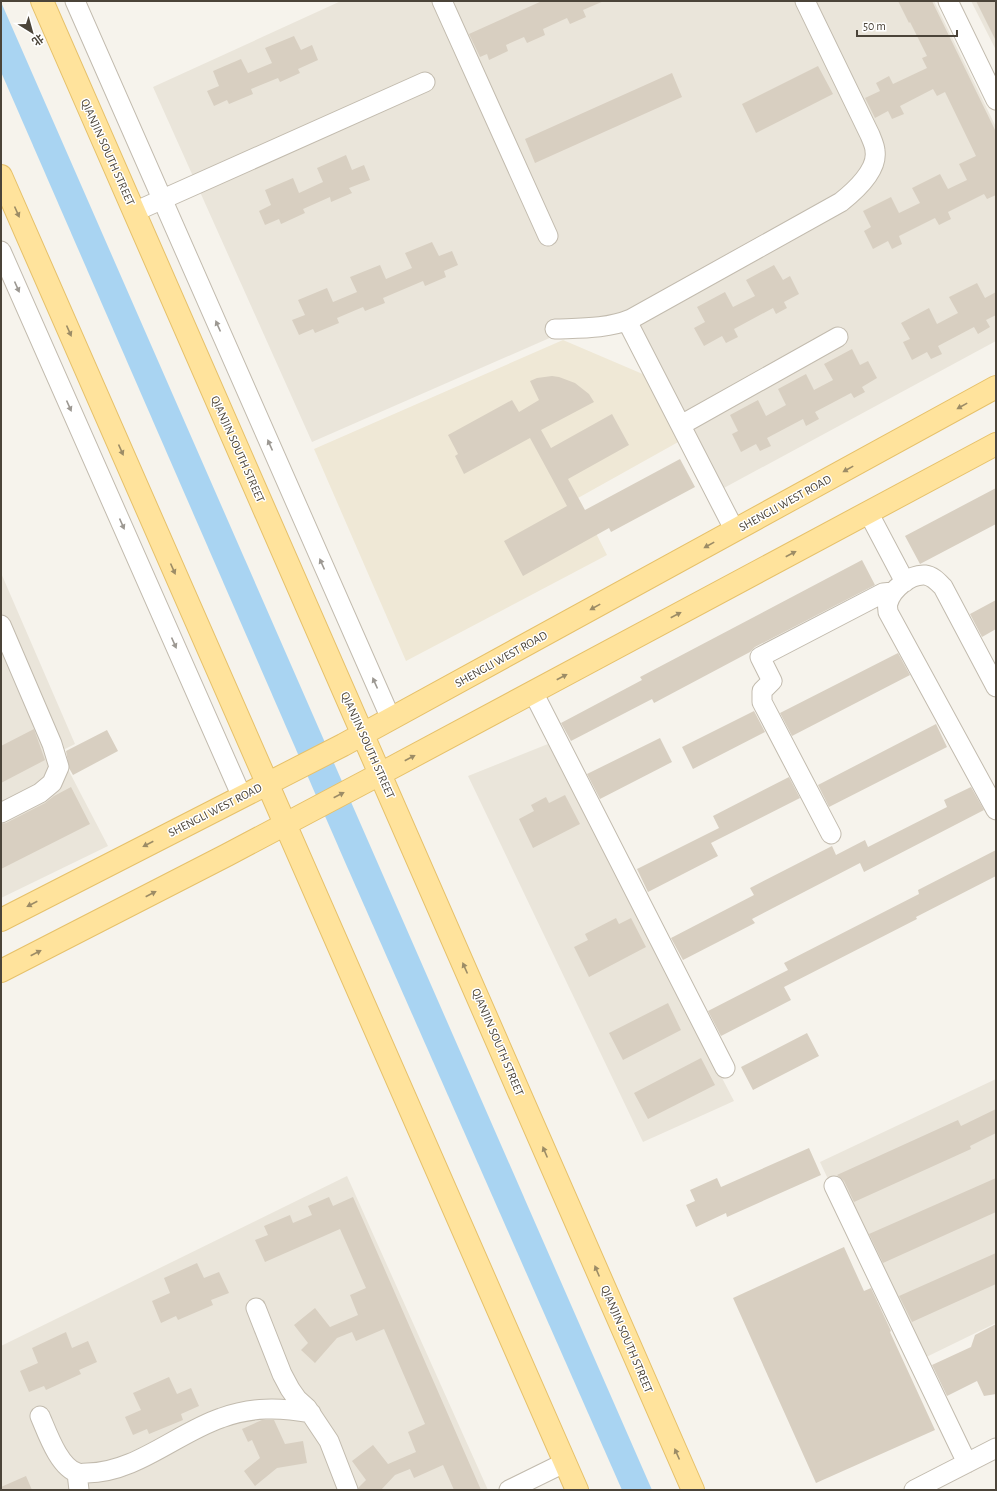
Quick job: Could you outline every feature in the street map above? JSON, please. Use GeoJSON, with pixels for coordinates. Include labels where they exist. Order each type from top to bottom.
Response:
{"type":"FeatureCollection","features":[{"type":"Feature","properties":{"kind":"main road","name":"QIANJIN SOUTH STREET"},"geometry":{"type":"LineString","coordinates":[[42,1],[363,734],[372,778],[693,1490]]}},
{"type":"Feature","properties":{"kind":"main road"},"geometry":{"type":"LineString","coordinates":[[1,176],[576,1490]]}},
{"type":"Feature","properties":{"kind":"main road","name":"SHENGLI WEST ROAD"},"geometry":{"type":"LineString","coordinates":[[1,920],[343,745],[996,388]]}},
{"type":"Feature","properties":{"kind":"main road"},"geometry":{"type":"LineString","coordinates":[[1,971],[372,778],[996,444]]}},
{"type":"Feature","properties":{"kind":"street"},"geometry":{"type":"LineString","coordinates":[[75,1],[390,719]]}},
{"type":"Feature","properties":{"kind":"street"},"geometry":{"type":"LineString","coordinates":[[442,1],[548,236]]}},
{"type":"Feature","properties":{"kind":"street"},"geometry":{"type":"LineString","coordinates":[[555,329],[594,327],[627,321],[841,202],[858,186],[869,172],[875,160],[875,151],[870,135],[805,1]]}},
{"type":"Feature","properties":{"kind":"street"},"geometry":{"type":"LineString","coordinates":[[948,1],[996,100]]}},
{"type":"Feature","properties":{"kind":"street"},"geometry":{"type":"LineString","coordinates":[[134,212],[425,82]]}},
{"type":"Feature","properties":{"kind":"street"},"geometry":{"type":"LineString","coordinates":[[1,251],[242,797]]}},
{"type":"Feature","properties":{"kind":"street"},"geometry":{"type":"LineString","coordinates":[[627,321],[735,531]]}},
{"type":"Feature","properties":{"kind":"street"},"geometry":{"type":"LineString","coordinates":[[681,425],[838,337]]}},
{"type":"Feature","properties":{"kind":"street"},"geometry":{"type":"LineString","coordinates":[[868,512],[899,587]]}},
{"type":"Feature","properties":{"kind":"street"},"geometry":{"type":"LineString","coordinates":[[831,834],[762,702],[762,691],[772,681],[760,657],[883,593],[899,587],[915,577],[925,575],[934,578],[943,587],[996,687]]}},
{"type":"Feature","properties":{"kind":"street"},"geometry":{"type":"LineString","coordinates":[[899,587],[887,604],[888,612],[996,809]]}},
{"type":"Feature","properties":{"kind":"street"},"geometry":{"type":"LineString","coordinates":[[1,813],[40,793],[52,783],[59,767],[52,744],[2,630]]}},
{"type":"Feature","properties":{"kind":"street"},"geometry":{"type":"LineString","coordinates":[[533,692],[725,1068]]}},
{"type":"Feature","properties":{"kind":"street"},"geometry":{"type":"LineString","coordinates":[[834,1186],[967,1463]]}},
{"type":"Feature","properties":{"kind":"street"},"geometry":{"type":"LineString","coordinates":[[256,1308],[282,1374],[297,1399],[311,1413],[329,1441],[348,1490]]}},
{"type":"Feature","properties":{"kind":"street"},"geometry":{"type":"LineString","coordinates":[[40,1416],[58,1456],[78,1481],[134,1461],[222,1417],[252,1409],[288,1409],[311,1413]]}},
{"type":"Feature","properties":{"kind":"street"},"geometry":{"type":"LineString","coordinates":[[914,1490],[996,1448]]}},
{"type":"Feature","properties":{"kind":"street"},"geometry":{"type":"LineString","coordinates":[[509,1490],[564,1463]]}},
{"type":"Feature","properties":{"kind":"shaded area"},"geometry":{"type":"Polygon","coordinates":[[[341,1],[934,1],[996,127],[996,341],[722,489],[629,310],[605,320],[586,322],[312,442],[153,87],[341,1]]]}},
{"type":"Feature","properties":{"kind":"shaded area"},"geometry":{"type":"Polygon","coordinates":[[[971,1],[996,1],[996,50],[971,1]]]}},
{"type":"Feature","properties":{"kind":"shaded area"},"geometry":{"type":"Polygon","coordinates":[[[563,340],[645,375],[680,441],[578,498],[607,555],[406,661],[314,449],[563,340]]]}},
{"type":"Feature","properties":{"kind":"shaded area"},"geometry":{"type":"Polygon","coordinates":[[[1,573],[75,744],[59,752],[108,846],[1,898],[1,573]]]}},
{"type":"Feature","properties":{"kind":"shaded area"},"geometry":{"type":"Polygon","coordinates":[[[548,744],[734,1101],[643,1142],[468,776],[548,744]]]}},
{"type":"Feature","properties":{"kind":"shaded area"},"geometry":{"type":"Polygon","coordinates":[[[996,1079],[996,1323],[914,1363],[820,1162],[996,1079]]]}},
{"type":"Feature","properties":{"kind":"shaded area"},"geometry":{"type":"Polygon","coordinates":[[[347,1176],[488,1490],[1,1490],[1,1346],[347,1176]]]}},
{"type":"Feature","properties":{"kind":"water"},"geometry":{"type":"Polygon","coordinates":[[[1,2],[652,1490],[622,1490],[345,862],[1,72],[1,2]]]}},
{"type":"Feature","properties":{"kind":"building"},"geometry":{"type":"Polygon","coordinates":[[[542,1],[604,1],[583,10],[586,17],[570,24],[567,18],[543,29],[545,35],[527,43],[524,37],[506,45],[508,51],[489,60],[487,54],[480,57],[469,34],[542,1]]]}},
{"type":"Feature","properties":{"kind":"building"},"geometry":{"type":"Polygon","coordinates":[[[898,1],[932,1],[996,132],[996,195],[987,199],[984,194],[948,212],[951,219],[939,225],[935,218],[899,236],[902,244],[892,249],[888,241],[873,249],[864,231],[871,227],[863,211],[891,197],[899,213],[920,203],[912,188],[940,174],[948,189],[967,180],[959,164],[976,156],[945,92],[937,96],[933,89],[900,106],[904,114],[892,119],[888,111],[875,118],[865,98],[880,91],[876,83],[889,76],[893,84],[927,68],[922,58],[927,56],[898,1]]]}},
{"type":"Feature","properties":{"kind":"building"},"geometry":{"type":"Polygon","coordinates":[[[976,1],[996,1],[996,41],[976,1]]]}},
{"type":"Feature","properties":{"kind":"building"},"geometry":{"type":"Polygon","coordinates":[[[294,36],[301,50],[312,45],[318,60],[298,69],[300,73],[280,82],[278,78],[251,89],[253,94],[229,104],[227,100],[214,106],[207,91],[219,86],[213,71],[241,59],[248,73],[272,63],[265,48],[294,36]]]}},
{"type":"Feature","properties":{"kind":"building"},"geometry":{"type":"Polygon","coordinates":[[[818,66],[833,94],[756,133],[742,104],[818,66]]]}},
{"type":"Feature","properties":{"kind":"building"},"geometry":{"type":"Polygon","coordinates":[[[672,73],[682,97],[535,163],[525,139],[672,73]]]}},
{"type":"Feature","properties":{"kind":"building"},"geometry":{"type":"Polygon","coordinates":[[[346,155],[352,170],[364,165],[370,180],[349,188],[352,193],[331,202],[330,197],[303,209],[305,213],[281,224],[279,219],[265,225],[259,211],[271,205],[265,190],[293,178],[299,193],[323,182],[317,168],[346,155]]]}},
{"type":"Feature","properties":{"kind":"building"},"geometry":{"type":"Polygon","coordinates":[[[432,242],[439,256],[452,251],[458,265],[444,271],[446,277],[425,286],[423,281],[383,298],[385,303],[365,311],[363,307],[337,318],[339,323],[315,333],[313,329],[299,335],[292,320],[305,315],[298,300],[327,288],[333,302],[357,292],[350,277],[380,265],[386,279],[412,268],[405,253],[432,242]]]}},
{"type":"Feature","properties":{"kind":"building"},"geometry":{"type":"Polygon","coordinates":[[[774,265],[783,280],[790,276],[799,294],[784,302],[787,308],[776,314],[773,308],[734,329],[738,337],[726,343],[722,336],[704,346],[694,328],[705,322],[697,307],[725,292],[733,307],[755,296],[746,280],[774,265]]]}},
{"type":"Feature","properties":{"kind":"building"},"geometry":{"type":"Polygon","coordinates":[[[977,283],[985,298],[996,292],[996,315],[986,320],[990,327],[978,334],[974,327],[938,346],[942,354],[931,359],[927,352],[912,360],[903,342],[910,339],[901,323],[929,308],[937,324],[958,313],[949,297],[977,283]]]}},
{"type":"Feature","properties":{"kind":"building"},"geometry":{"type":"Polygon","coordinates":[[[852,349],[860,365],[868,361],[877,378],[862,387],[865,392],[854,398],[851,393],[815,412],[819,419],[806,426],[803,419],[767,438],[771,446],[760,451],[756,444],[741,452],[732,434],[738,431],[730,415],[758,400],[766,416],[786,405],[778,389],[806,374],[814,390],[833,380],[824,364],[852,349]]]}},
{"type":"Feature","properties":{"kind":"building"},"geometry":{"type":"Polygon","coordinates":[[[552,376],[575,383],[589,394],[594,402],[541,430],[551,448],[612,414],[629,445],[568,479],[585,510],[680,459],[695,487],[611,532],[609,528],[523,576],[504,541],[567,506],[530,438],[464,474],[455,456],[458,454],[448,435],[512,400],[519,412],[539,400],[530,381],[537,378],[552,376]]]}},
{"type":"Feature","properties":{"kind":"building"},"geometry":{"type":"Polygon","coordinates":[[[996,488],[996,524],[920,564],[905,536],[996,488]]]}},
{"type":"Feature","properties":{"kind":"building"},"geometry":{"type":"Polygon","coordinates":[[[862,560],[875,585],[755,647],[750,652],[654,703],[652,699],[571,741],[561,723],[642,680],[640,677],[862,560]]]}},
{"type":"Feature","properties":{"kind":"building"},"geometry":{"type":"Polygon","coordinates":[[[996,600],[996,629],[982,637],[970,614],[996,600]]]}},
{"type":"Feature","properties":{"kind":"building"},"geometry":{"type":"Polygon","coordinates":[[[898,653],[910,675],[792,736],[780,713],[898,653]]]}},
{"type":"Feature","properties":{"kind":"building"},"geometry":{"type":"Polygon","coordinates":[[[754,711],[765,732],[693,769],[682,747],[754,711]]]}},
{"type":"Feature","properties":{"kind":"building"},"geometry":{"type":"Polygon","coordinates":[[[936,724],[947,747],[829,807],[818,785],[936,724]]]}},
{"type":"Feature","properties":{"kind":"building"},"geometry":{"type":"Polygon","coordinates":[[[34,729],[45,760],[1,783],[1,746],[34,729]]]}},
{"type":"Feature","properties":{"kind":"building"},"geometry":{"type":"Polygon","coordinates":[[[107,730],[118,751],[73,775],[69,768],[66,751],[107,730]]]}},
{"type":"Feature","properties":{"kind":"building"},"geometry":{"type":"Polygon","coordinates":[[[660,738],[672,762],[600,799],[587,774],[660,738]]]}},
{"type":"Feature","properties":{"kind":"building"},"geometry":{"type":"Polygon","coordinates":[[[789,777],[800,798],[711,843],[718,856],[648,892],[637,869],[719,828],[713,816],[789,777]]]}},
{"type":"Feature","properties":{"kind":"building"},"geometry":{"type":"Polygon","coordinates":[[[71,787],[90,824],[1,869],[1,824],[6,823],[45,803],[54,796],[71,787]]]}},
{"type":"Feature","properties":{"kind":"building"},"geometry":{"type":"Polygon","coordinates":[[[971,787],[984,810],[864,872],[860,863],[752,919],[755,923],[683,960],[671,938],[754,895],[750,888],[832,846],[836,855],[865,840],[868,847],[947,807],[944,800],[971,787]]]}},
{"type":"Feature","properties":{"kind":"building"},"geometry":{"type":"Polygon","coordinates":[[[565,795],[580,824],[533,848],[519,819],[534,811],[531,805],[546,797],[549,803],[565,795]]]}},
{"type":"Feature","properties":{"kind":"building"},"geometry":{"type":"Polygon","coordinates":[[[996,850],[996,876],[916,917],[917,919],[784,987],[791,1000],[721,1036],[708,1011],[788,970],[784,963],[919,894],[918,890],[996,850]]]}},
{"type":"Feature","properties":{"kind":"building"},"geometry":{"type":"Polygon","coordinates":[[[616,918],[619,924],[631,918],[646,947],[589,977],[574,947],[588,940],[585,934],[616,918]]]}},
{"type":"Feature","properties":{"kind":"building"},"geometry":{"type":"Polygon","coordinates":[[[668,1003],[681,1030],[623,1060],[609,1033],[668,1003]]]}},
{"type":"Feature","properties":{"kind":"building"},"geometry":{"type":"Polygon","coordinates":[[[807,1033],[819,1056],[753,1090],[741,1067],[807,1033]]]}},
{"type":"Feature","properties":{"kind":"building"},"geometry":{"type":"Polygon","coordinates":[[[701,1058],[715,1085],[648,1119],[634,1093],[701,1058]]]}},
{"type":"Feature","properties":{"kind":"building"},"geometry":{"type":"Polygon","coordinates":[[[996,1109],[996,1133],[970,1146],[971,1149],[854,1202],[844,1181],[837,1175],[958,1120],[961,1126],[996,1109]]]}},
{"type":"Feature","properties":{"kind":"building"},"geometry":{"type":"Polygon","coordinates":[[[809,1148],[821,1175],[727,1217],[726,1213],[696,1227],[686,1205],[695,1201],[690,1190],[717,1178],[721,1187],[809,1148]]]}},
{"type":"Feature","properties":{"kind":"building"},"geometry":{"type":"Polygon","coordinates":[[[996,1178],[996,1212],[883,1263],[869,1234],[996,1178]]]}},
{"type":"Feature","properties":{"kind":"building"},"geometry":{"type":"Polygon","coordinates":[[[329,1197],[333,1206],[353,1197],[481,1490],[454,1490],[443,1465],[414,1478],[410,1469],[395,1475],[381,1490],[359,1490],[358,1488],[366,1480],[352,1461],[373,1445],[388,1464],[416,1452],[408,1432],[425,1424],[384,1329],[356,1341],[352,1332],[337,1338],[315,1363],[301,1350],[308,1343],[294,1325],[315,1308],[330,1327],[358,1315],[350,1295],[366,1288],[340,1229],[265,1262],[255,1240],[268,1235],[264,1226],[290,1215],[293,1223],[312,1215],[308,1206],[329,1197]]]}},
{"type":"Feature","properties":{"kind":"building"},"geometry":{"type":"Polygon","coordinates":[[[844,1247],[864,1291],[871,1288],[935,1430],[816,1483],[733,1298],[844,1247]]]}},
{"type":"Feature","properties":{"kind":"building"},"geometry":{"type":"Polygon","coordinates":[[[996,1253],[996,1284],[912,1322],[899,1296],[996,1253]]]}},
{"type":"Feature","properties":{"kind":"building"},"geometry":{"type":"Polygon","coordinates":[[[197,1263],[204,1278],[219,1272],[229,1293],[211,1300],[213,1305],[178,1320],[176,1316],[161,1323],[152,1301],[170,1293],[164,1278],[197,1263]]]}},
{"type":"Feature","properties":{"kind":"building"},"geometry":{"type":"Polygon","coordinates":[[[996,1324],[996,1394],[984,1396],[977,1381],[947,1396],[932,1365],[971,1347],[975,1335],[996,1324]]]}},
{"type":"Feature","properties":{"kind":"building"},"geometry":{"type":"Polygon","coordinates":[[[66,1332],[72,1348],[88,1341],[97,1362],[79,1370],[81,1374],[46,1390],[44,1386],[29,1392],[20,1371],[38,1363],[32,1348],[66,1332]]]}},
{"type":"Feature","properties":{"kind":"building"},"geometry":{"type":"Polygon","coordinates":[[[169,1377],[177,1394],[191,1388],[199,1406],[181,1414],[183,1420],[149,1434],[147,1429],[133,1435],[125,1417],[141,1410],[133,1393],[169,1377]]]}},
{"type":"Feature","properties":{"kind":"building"},"geometry":{"type":"Polygon","coordinates":[[[262,1420],[274,1420],[285,1444],[303,1441],[307,1463],[277,1468],[255,1486],[244,1471],[260,1458],[252,1440],[248,1442],[242,1429],[262,1420]]]}},
{"type":"Feature","properties":{"kind":"building"},"geometry":{"type":"Polygon","coordinates":[[[26,1476],[32,1490],[1,1490],[1,1487],[26,1476]]]}}]}
